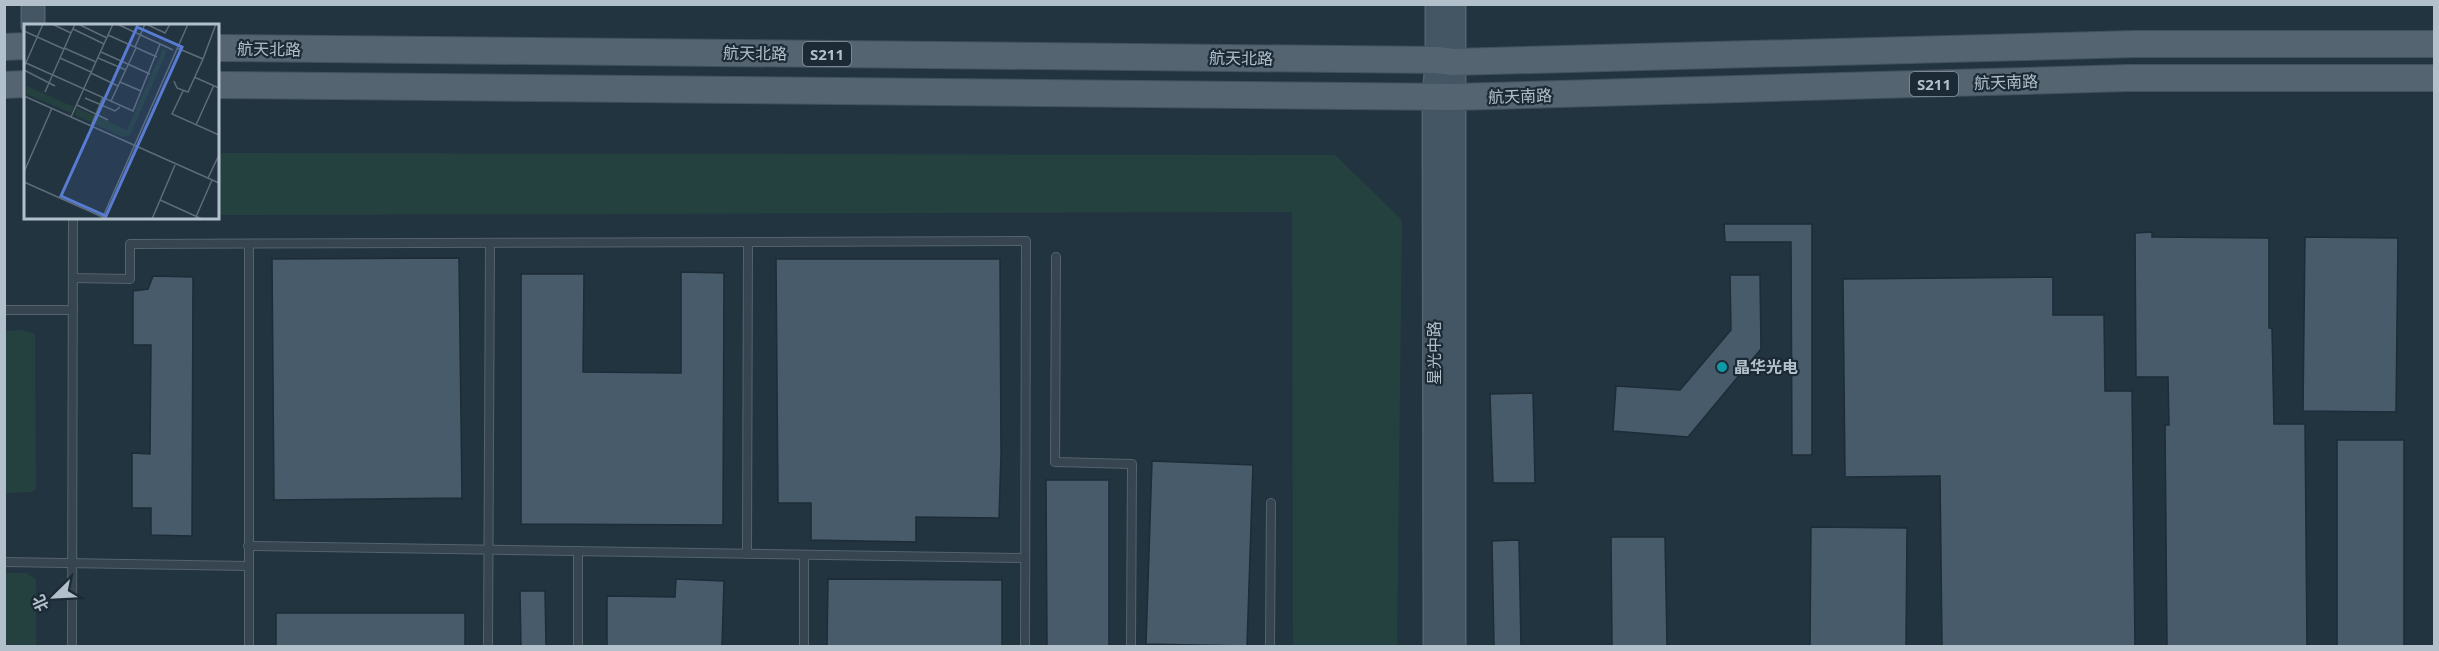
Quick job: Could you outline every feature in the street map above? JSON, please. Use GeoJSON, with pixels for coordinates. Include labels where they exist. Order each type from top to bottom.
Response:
{"type":"FeatureCollection","features":[{"type":"Feature","properties":{"kind":"main road"},"geometry":{"type":"LineString","coordinates":[[33,4],[33,24]]}},
{"type":"Feature","properties":{"kind":"main road"},"geometry":{"type":"LineString","coordinates":[[1437,4],[1445,61]]}},
{"type":"Feature","properties":{"kind":"main road"},"geometry":{"type":"LineString","coordinates":[[1445,61],[1454,4]]}},
{"type":"Feature","properties":{"kind":"main road","name":"航天南路"},"geometry":{"type":"LineString","coordinates":[[1445,61],[2135,44],[2434,44]]}},
{"type":"Feature","properties":{"kind":"main road"},"geometry":{"type":"LineString","coordinates":[[4,47],[24,46]]}},
{"type":"Feature","properties":{"kind":"main road","name":"航天北路"},"geometry":{"type":"LineString","coordinates":[[219,48],[1445,61]]}},
{"type":"Feature","properties":{"kind":"main road","name":"星光中路"},"geometry":{"type":"LineString","coordinates":[[1435,646],[1445,61]]}},
{"type":"Feature","properties":{"kind":"main road","name":"航天南路"},"geometry":{"type":"LineString","coordinates":[[1444,97],[2128,78],[2434,78]]}},
{"type":"Feature","properties":{"kind":"main road"},"geometry":{"type":"LineString","coordinates":[[4,85],[24,84]]}},
{"type":"Feature","properties":{"kind":"main road","name":"S211"},"geometry":{"type":"LineString","coordinates":[[219,85],[1444,97]]}},
{"type":"Feature","properties":{"kind":"main road","name":"星光中路"},"geometry":{"type":"LineString","coordinates":[[1444,97],[1454,646]]}},
{"type":"Feature","properties":{"kind":"lane"},"geometry":{"type":"LineString","coordinates":[[72,646],[74,219]]}},
{"type":"Feature","properties":{"kind":"lane"},"geometry":{"type":"LineString","coordinates":[[73,278],[130,279],[130,244],[1026,241],[1025,646]]}},
{"type":"Feature","properties":{"kind":"lane"},"geometry":{"type":"LineString","coordinates":[[747,554],[748,242]]}},
{"type":"Feature","properties":{"kind":"lane"},"geometry":{"type":"LineString","coordinates":[[488,646],[490,244]]}},
{"type":"Feature","properties":{"kind":"lane"},"geometry":{"type":"LineString","coordinates":[[249,245],[249,646]]}},
{"type":"Feature","properties":{"kind":"lane"},"geometry":{"type":"LineString","coordinates":[[1056,257],[1056,462],[1132,464],[1131,646]]}},
{"type":"Feature","properties":{"kind":"lane"},"geometry":{"type":"LineString","coordinates":[[4,310],[73,310]]}},
{"type":"Feature","properties":{"kind":"lane"},"geometry":{"type":"LineString","coordinates":[[1270,646],[1271,503]]}},
{"type":"Feature","properties":{"kind":"lane"},"geometry":{"type":"LineString","coordinates":[[248,546],[1025,558]]}},
{"type":"Feature","properties":{"kind":"lane"},"geometry":{"type":"LineString","coordinates":[[578,551],[578,646]]}},
{"type":"Feature","properties":{"kind":"lane"},"geometry":{"type":"LineString","coordinates":[[804,555],[804,646]]}},
{"type":"Feature","properties":{"kind":"lane"},"geometry":{"type":"LineString","coordinates":[[4,562],[248,566]]}},
{"type":"Feature","properties":{"kind":"green space"},"geometry":{"type":"Polygon","coordinates":[[[219,153],[1335,155],[1402,220],[1397,646],[1293,646],[1292,212],[219,215],[219,153]]]}},
{"type":"Feature","properties":{"kind":"green space"},"geometry":{"type":"Polygon","coordinates":[[[21,330],[35,334],[36,489],[32,492],[5,493],[5,331],[21,330]]]}},
{"type":"Feature","properties":{"kind":"green space"},"geometry":{"type":"Polygon","coordinates":[[[5,573],[26,573],[36,579],[36,646],[5,646],[5,573]]]}},
{"type":"Feature","properties":{"kind":"building"},"geometry":{"type":"Polygon","coordinates":[[[1724,224],[1812,224],[1812,455],[1792,455],[1791,242],[1725,242],[1724,224]]]}},
{"type":"Feature","properties":{"kind":"building"},"geometry":{"type":"Polygon","coordinates":[[[2152,232],[2152,237],[2269,238],[2269,328],[2272,328],[2274,424],[2305,424],[2307,646],[2167,646],[2165,425],[2169,425],[2168,377],[2136,377],[2135,233],[2152,232]]]}},
{"type":"Feature","properties":{"kind":"building"},"geometry":{"type":"Polygon","coordinates":[[[2305,237],[2398,238],[2396,412],[2303,411],[2305,237]]]}},
{"type":"Feature","properties":{"kind":"building"},"geometry":{"type":"Polygon","coordinates":[[[459,258],[462,498],[274,500],[272,259],[459,258]]]}},
{"type":"Feature","properties":{"kind":"building"},"geometry":{"type":"Polygon","coordinates":[[[776,259],[1000,259],[999,518],[916,517],[916,542],[811,540],[811,503],[778,503],[776,259]]]}},
{"type":"Feature","properties":{"kind":"building"},"geometry":{"type":"Polygon","coordinates":[[[681,272],[724,273],[723,525],[521,524],[521,274],[584,274],[583,372],[681,373],[681,272]]]}},
{"type":"Feature","properties":{"kind":"building","name":"晶华光电"},"geometry":{"type":"Polygon","coordinates":[[[1730,275],[1760,275],[1761,349],[1688,437],[1613,431],[1616,386],[1680,390],[1731,330],[1730,275]]]}},
{"type":"Feature","properties":{"kind":"building"},"geometry":{"type":"Polygon","coordinates":[[[153,276],[193,277],[192,536],[151,535],[151,508],[132,508],[132,453],[150,454],[151,345],[133,345],[133,291],[148,289],[153,276]]]}},
{"type":"Feature","properties":{"kind":"building"},"geometry":{"type":"Polygon","coordinates":[[[2053,277],[2053,315],[2104,315],[2105,391],[2132,391],[2135,646],[1942,646],[1940,476],[1845,477],[1843,279],[2053,277]]]}},
{"type":"Feature","properties":{"kind":"building"},"geometry":{"type":"Polygon","coordinates":[[[1533,393],[1535,483],[1493,483],[1490,394],[1533,393]]]}},
{"type":"Feature","properties":{"kind":"building"},"geometry":{"type":"Polygon","coordinates":[[[2337,440],[2404,440],[2404,646],[2337,646],[2337,440]]]}},
{"type":"Feature","properties":{"kind":"building"},"geometry":{"type":"Polygon","coordinates":[[[1152,461],[1253,465],[1247,646],[1146,644],[1152,461]]]}},
{"type":"Feature","properties":{"kind":"building"},"geometry":{"type":"Polygon","coordinates":[[[1046,480],[1109,480],[1109,646],[1047,646],[1046,480]]]}},
{"type":"Feature","properties":{"kind":"building"},"geometry":{"type":"Polygon","coordinates":[[[1811,527],[1907,528],[1906,646],[1810,646],[1811,527]]]}},
{"type":"Feature","properties":{"kind":"building"},"geometry":{"type":"Polygon","coordinates":[[[1611,537],[1665,537],[1667,646],[1612,646],[1611,537]]]}},
{"type":"Feature","properties":{"kind":"building"},"geometry":{"type":"Polygon","coordinates":[[[1519,540],[1521,646],[1494,646],[1492,541],[1519,540]]]}},
{"type":"Feature","properties":{"kind":"building"},"geometry":{"type":"Polygon","coordinates":[[[676,579],[724,581],[722,646],[607,646],[607,596],[675,597],[676,579]]]}},
{"type":"Feature","properties":{"kind":"building"},"geometry":{"type":"Polygon","coordinates":[[[828,579],[1002,580],[1002,646],[827,646],[828,579]]]}},
{"type":"Feature","properties":{"kind":"building"},"geometry":{"type":"Polygon","coordinates":[[[520,591],[545,591],[546,646],[521,646],[520,591]]]}},
{"type":"Feature","properties":{"kind":"building"},"geometry":{"type":"Polygon","coordinates":[[[276,613],[465,613],[465,646],[276,646],[276,613]]]}},
{"type":"Feature","properties":{"kind":"place","name":"晶华光电"},"geometry":{"type":"Point","coordinates":[1722,367]}}]}
